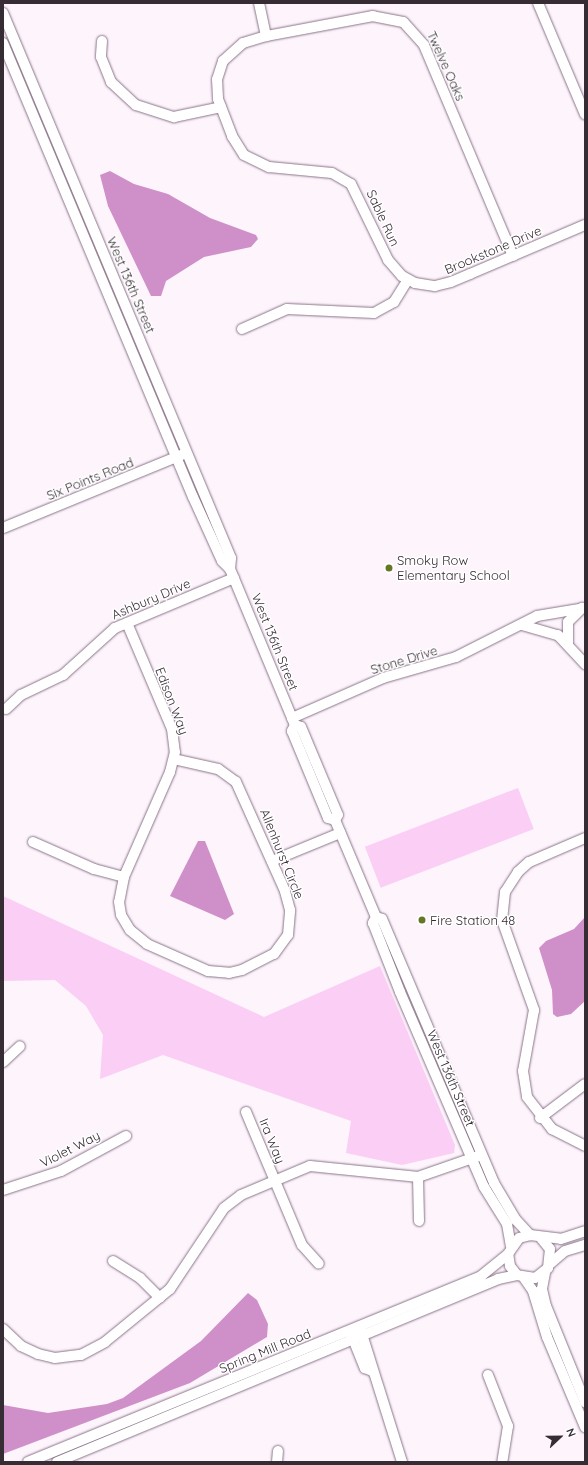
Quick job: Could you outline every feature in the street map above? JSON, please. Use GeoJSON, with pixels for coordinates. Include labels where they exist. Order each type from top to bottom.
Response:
{"type":"FeatureCollection","features":[{"type":"Feature","properties":{"kind":"street"},"geometry":{"type":"LineString","coordinates":[[259,3],[266,36]]}},
{"type":"Feature","properties":{"kind":"street"},"geometry":{"type":"LineString","coordinates":[[538,3],[585,114]]}},
{"type":"Feature","properties":{"kind":"street","name":"West 136th Street"},"geometry":{"type":"LineString","coordinates":[[3,13],[231,558],[232,573]]}},
{"type":"Feature","properties":{"kind":"street","name":"Twelve Oaks"},"geometry":{"type":"LineString","coordinates":[[266,36],[373,16],[394,18],[411,27],[424,45],[513,256]]}},
{"type":"Feature","properties":{"kind":"street","name":"Sable Run"},"geometry":{"type":"LineString","coordinates":[[266,36],[243,43],[224,61],[217,79],[220,107],[237,147],[253,161],[269,167],[332,173],[351,184],[388,260],[408,280]]}},
{"type":"Feature","properties":{"kind":"street"},"geometry":{"type":"LineString","coordinates":[[102,41],[101,57],[111,82],[136,105],[174,117],[220,107]]}},
{"type":"Feature","properties":{"kind":"street","name":"West 136th Street"},"geometry":{"type":"LineString","coordinates":[[3,43],[222,561],[232,573],[294,721],[302,728],[338,815],[335,820],[340,833],[376,917],[382,919],[481,1155],[505,1205],[530,1235]]}},
{"type":"Feature","properties":{"kind":"street","name":"Brookstone Drive"},"geometry":{"type":"LineString","coordinates":[[408,280],[426,286],[443,285],[585,225]]}},
{"type":"Feature","properties":{"kind":"street"},"geometry":{"type":"LineString","coordinates":[[242,329],[269,314],[287,309],[374,313],[394,302],[408,280]]}},
{"type":"Feature","properties":{"kind":"street","name":"Six Points Road"},"geometry":{"type":"LineString","coordinates":[[3,528],[186,453]]}},
{"type":"Feature","properties":{"kind":"street","name":"Ashbury Drive"},"geometry":{"type":"LineString","coordinates":[[6,709],[21,695],[63,675],[108,633],[232,573]]}},
{"type":"Feature","properties":{"kind":"street","name":"Stone Drive"},"geometry":{"type":"LineString","coordinates":[[294,721],[383,678],[450,659],[554,611],[583,608]]}},
{"type":"Feature","properties":{"kind":"street","name":"Stone Drive"},"geometry":{"type":"LineString","coordinates":[[568,644],[568,622],[583,608]]}},
{"type":"Feature","properties":{"kind":"street","name":"Edison Way"},"geometry":{"type":"LineString","coordinates":[[124,877],[174,759],[172,729],[126,623]]}},
{"type":"Feature","properties":{"kind":"street"},"geometry":{"type":"LineString","coordinates":[[522,625],[549,630],[568,644],[585,664]]}},
{"type":"Feature","properties":{"kind":"street","name":"Allenhurst Circle"},"geometry":{"type":"LineString","coordinates":[[124,877],[119,902],[121,915],[137,937],[208,972],[229,973],[266,960],[288,935],[290,910],[272,861],[236,782],[218,769],[174,759]]}},
{"type":"Feature","properties":{"kind":"street"},"geometry":{"type":"LineString","coordinates":[[272,861],[340,833]]}},
{"type":"Feature","properties":{"kind":"street"},"geometry":{"type":"LineString","coordinates":[[585,838],[529,862],[511,881],[503,907],[505,932],[532,1000],[533,1019],[523,1084],[540,1118],[552,1129],[585,1146]]}},
{"type":"Feature","properties":{"kind":"street"},"geometry":{"type":"LineString","coordinates":[[34,842],[94,869],[124,877]]}},
{"type":"Feature","properties":{"kind":"street","name":"West 136th Street"},"geometry":{"type":"LineString","coordinates":[[376,917],[373,923],[471,1159],[489,1199],[507,1224],[509,1250]]}},
{"type":"Feature","properties":{"kind":"street"},"geometry":{"type":"LineString","coordinates":[[3,1062],[20,1046]]}},
{"type":"Feature","properties":{"kind":"street"},"geometry":{"type":"LineString","coordinates":[[540,1118],[585,1084]]}},
{"type":"Feature","properties":{"kind":"street","name":"Ira Way"},"geometry":{"type":"LineString","coordinates":[[246,1112],[302,1245],[319,1264]]}},
{"type":"Feature","properties":{"kind":"street","name":"Violet Way"},"geometry":{"type":"LineString","coordinates":[[3,1190],[61,1171],[126,1136]]}},
{"type":"Feature","properties":{"kind":"street"},"geometry":{"type":"LineString","coordinates":[[3,1329],[21,1346],[38,1354],[70,1357],[105,1342],[160,1298],[178,1281],[232,1200],[274,1180],[321,1165],[418,1177],[481,1155]]}},
{"type":"Feature","properties":{"kind":"street"},"geometry":{"type":"LineString","coordinates":[[418,1177],[419,1221]]}},
{"type":"Feature","properties":{"kind":"street"},"geometry":{"type":"LineString","coordinates":[[585,1231],[561,1239],[541,1238],[530,1235],[519,1238],[509,1250],[510,1266],[533,1292],[547,1337],[585,1427]]}},
{"type":"Feature","properties":{"kind":"street"},"geometry":{"type":"LineString","coordinates":[[541,1238],[550,1249],[551,1263]]}},
{"type":"Feature","properties":{"kind":"street"},"geometry":{"type":"LineString","coordinates":[[521,1277],[535,1278],[545,1272],[551,1263],[565,1251],[585,1245]]}},
{"type":"Feature","properties":{"kind":"street","name":"Spring Mill Road"},"geometry":{"type":"LineString","coordinates":[[57,1462],[357,1333],[481,1276],[509,1250]]}},
{"type":"Feature","properties":{"kind":"street"},"geometry":{"type":"LineString","coordinates":[[113,1260],[140,1278],[160,1298]]}},
{"type":"Feature","properties":{"kind":"street"},"geometry":{"type":"LineString","coordinates":[[545,1272],[544,1298],[585,1402]]}},
{"type":"Feature","properties":{"kind":"street","name":"Spring Mill Road"},"geometry":{"type":"LineString","coordinates":[[28,1462],[498,1279],[521,1277]]}},
{"type":"Feature","properties":{"kind":"street"},"geometry":{"type":"LineString","coordinates":[[357,1333],[396,1436],[402,1462]]}},
{"type":"Feature","properties":{"kind":"street"},"geometry":{"type":"LineString","coordinates":[[488,1375],[508,1426],[508,1447],[502,1462]]}},
{"type":"Feature","properties":{"kind":"street"},"geometry":{"type":"LineString","coordinates":[[277,1462],[278,1451]]}},
{"type":"Feature","properties":{"kind":"shaded area"},"geometry":{"type":"Polygon","coordinates":[[[110,171],[134,184],[168,194],[210,218],[256,235],[258,239],[251,247],[204,257],[166,281],[161,296],[151,296],[108,206],[100,175],[110,171]]]}},
{"type":"Feature","properties":{"kind":"shaded area"},"geometry":{"type":"Polygon","coordinates":[[[518,788],[534,829],[381,888],[365,847],[518,788]]]}},
{"type":"Feature","properties":{"kind":"shaded area"},"geometry":{"type":"Polygon","coordinates":[[[198,841],[205,841],[234,914],[225,920],[170,896],[198,841]]]}},
{"type":"Feature","properties":{"kind":"shaded area"},"geometry":{"type":"Polygon","coordinates":[[[3,896],[264,1017],[380,966],[455,1145],[454,1153],[402,1165],[346,1153],[351,1121],[163,1055],[100,1079],[103,1035],[86,1006],[55,980],[3,981],[3,896]]]}},
{"type":"Feature","properties":{"kind":"shaded area"},"geometry":{"type":"Polygon","coordinates":[[[585,917],[585,1001],[571,1014],[557,1017],[553,1014],[552,990],[539,948],[546,941],[574,929],[585,917]]]}},
{"type":"Feature","properties":{"kind":"shaded area"},"geometry":{"type":"Polygon","coordinates":[[[248,1293],[257,1300],[268,1324],[267,1337],[190,1383],[3,1454],[3,1405],[48,1413],[107,1404],[123,1398],[201,1341],[248,1293]]]}},
{"type":"Feature","properties":{"kind":"place","name":"Smoky Row Elementary School"},"geometry":{"type":"Point","coordinates":[389,568]}},
{"type":"Feature","properties":{"kind":"place","name":"Fire Station 48"},"geometry":{"type":"Point","coordinates":[422,920]}}]}
